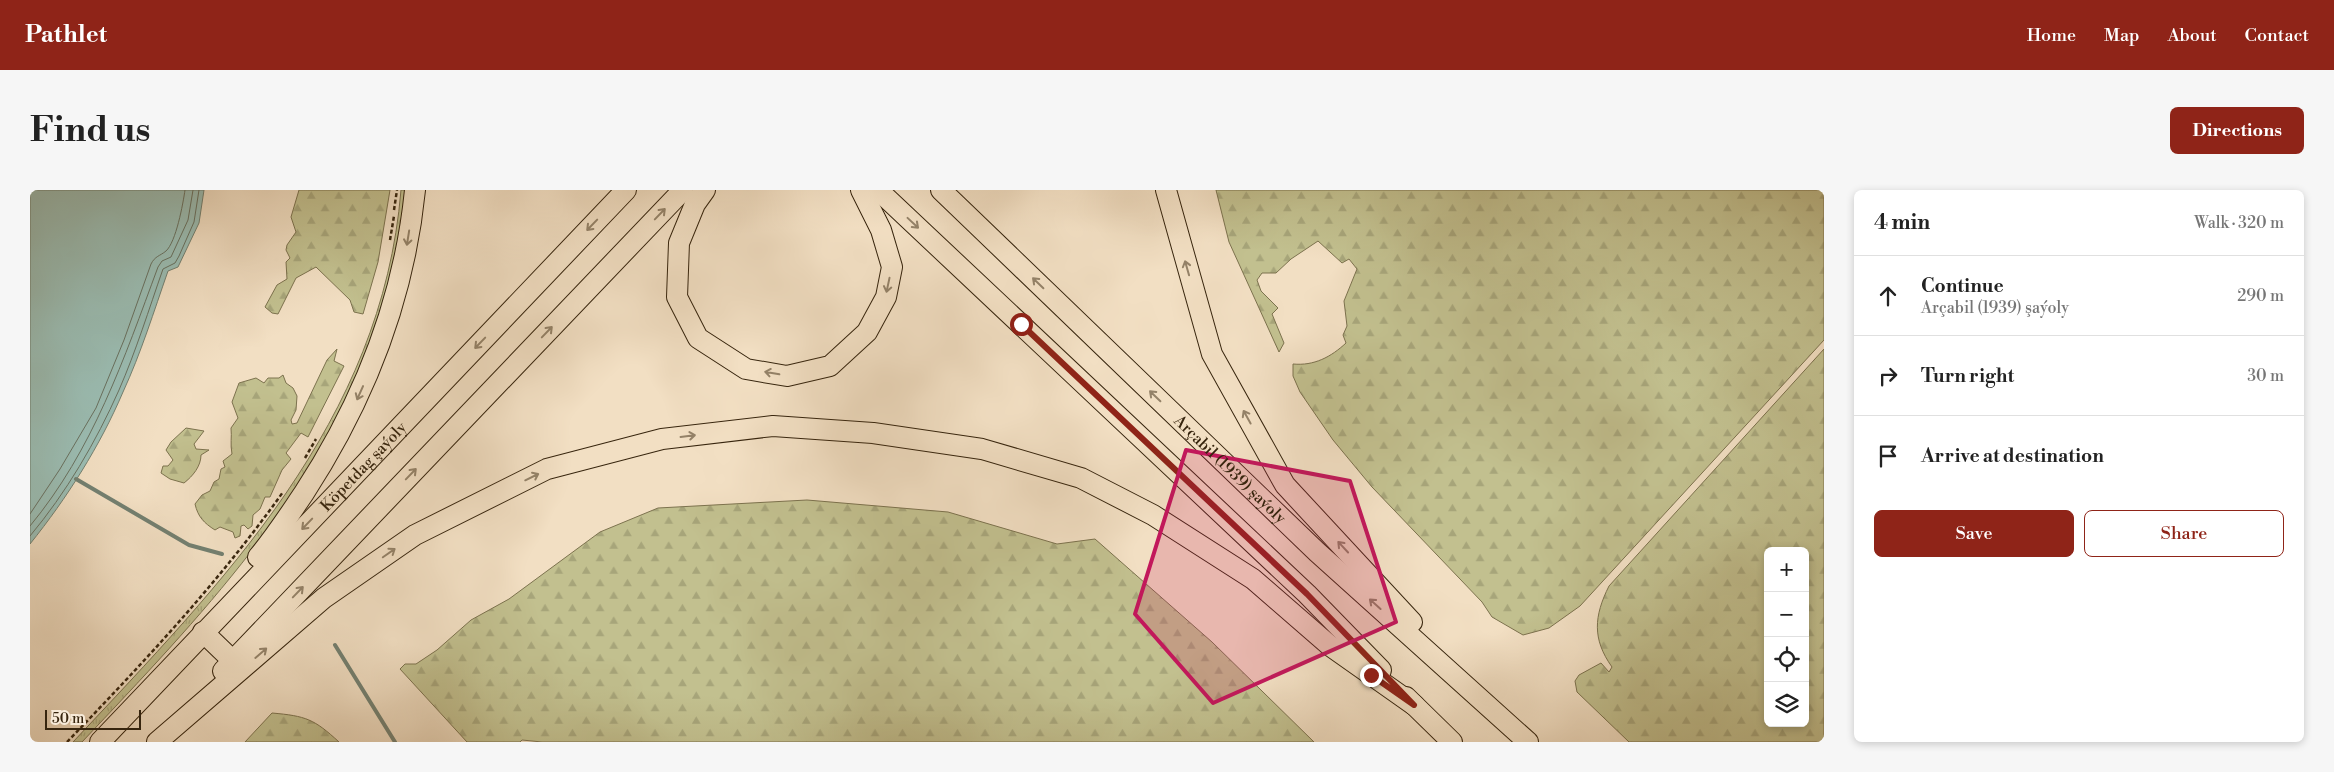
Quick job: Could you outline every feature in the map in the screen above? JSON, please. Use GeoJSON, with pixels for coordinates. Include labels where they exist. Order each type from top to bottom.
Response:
{"type":"FeatureCollection","features":[{"type":"Feature","properties":{"kind":"main road"},"geometry":{"type":"LineString","coordinates":[[121,718],[274,538],[328,456],[353,410],[374,362],[392,307],[406,253],[415,190]]}},
{"type":"Feature","properties":{"kind":"main road","name":"Köpetdag şaýoly"},"geometry":{"type":"LineString","coordinates":[[100,742],[626,190]]}},
{"type":"Feature","properties":{"kind":"main road"},"geometry":{"type":"LineString","coordinates":[[157,742],[232,660],[683,190]]}},
{"type":"Feature","properties":{"kind":"main road"},"geometry":{"type":"LineString","coordinates":[[705,190],[695,204],[680,243],[677,297],[698,338],[746,369],[787,376],[830,366],[867,332],[886,297],[892,267],[881,230],[861,190]]}},
{"type":"Feature","properties":{"kind":"main road"},"geometry":{"type":"LineString","coordinates":[[878,190],[1307,594],[1452,742]]}},
{"type":"Feature","properties":{"kind":"main road","name":"Arçabil (1939) şaýoly"},"geometry":{"type":"LineString","coordinates":[[941,190],[1317,552],[1496,711],[1528,742]]}},
{"type":"Feature","properties":{"kind":"main road"},"geometry":{"type":"LineString","coordinates":[[1166,190],[1212,354],[1285,485],[1496,711]]}},
{"type":"Feature","properties":{"kind":"main road"},"geometry":{"type":"LineString","coordinates":[[157,742],[324,598],[415,535],[547,469],[662,439],[773,426],[873,433],[982,449],[1081,478],[1153,516],[1253,579],[1329,645],[1414,705]]}},
{"type":"Feature","properties":{"kind":"main road"},"geometry":{"type":"LineString","coordinates":[[203,632],[232,660]]}},
{"type":"Feature","properties":{"kind":"path"},"geometry":{"type":"LineString","coordinates":[[388,248],[397,190]]}},
{"type":"Feature","properties":{"kind":"path"},"geometry":{"type":"LineString","coordinates":[[302,464],[319,434]]}},
{"type":"Feature","properties":{"kind":"path"},"geometry":{"type":"LineString","coordinates":[[67,742],[202,598],[248,541],[287,487]]}},
{"type":"Feature","properties":{"kind":"highlighted area"},"geometry":{"type":"Polygon","coordinates":[[[1186,450],[1350,481],[1396,622],[1213,703],[1135,614],[1186,450]]]}},
{"type":"Feature","properties":{"kind":"green space"},"geometry":{"type":"Polygon","coordinates":[[[299,190],[390,190],[378,262],[363,314],[354,312],[350,300],[316,267],[296,278],[278,314],[272,313],[265,307],[277,285],[287,279],[286,262],[290,258],[286,250],[287,245],[296,232],[291,217],[299,190]]]}},
{"type":"Feature","properties":{"kind":"green space"},"geometry":{"type":"Polygon","coordinates":[[[401,190],[406,190],[394,261],[382,313],[351,390],[322,447],[288,500],[251,551],[211,600],[82,742],[73,742],[185,621],[238,558],[286,493],[328,424],[363,352],[388,274],[401,190]]]}},
{"type":"Feature","properties":{"kind":"green space"},"geometry":{"type":"Polygon","coordinates":[[[1216,190],[1824,190],[1824,340],[1580,606],[1549,628],[1523,635],[1492,617],[1482,602],[1372,487],[1333,440],[1300,392],[1293,376],[1293,364],[1308,364],[1322,360],[1346,343],[1343,335],[1347,326],[1344,301],[1357,269],[1349,259],[1342,263],[1318,241],[1291,259],[1276,273],[1262,273],[1257,280],[1261,291],[1278,308],[1272,314],[1284,343],[1279,352],[1229,242],[1216,190]]]}},
{"type":"Feature","properties":{"kind":"green space"},"geometry":{"type":"Polygon","coordinates":[[[337,349],[334,361],[344,366],[308,437],[301,433],[286,453],[291,459],[282,470],[270,497],[265,497],[260,509],[253,515],[252,526],[248,529],[244,525],[241,526],[240,536],[235,538],[233,532],[220,527],[215,530],[200,516],[195,504],[202,495],[210,491],[214,482],[219,479],[221,469],[225,467],[223,461],[232,454],[231,428],[238,418],[232,402],[239,383],[256,378],[264,383],[268,378],[279,378],[283,375],[286,383],[293,388],[297,396],[296,410],[291,420],[292,424],[297,423],[327,360],[337,349]]]}},
{"type":"Feature","properties":{"kind":"green space"},"geometry":{"type":"Polygon","coordinates":[[[1824,349],[1824,742],[1629,742],[1577,692],[1575,681],[1579,675],[1601,663],[1609,672],[1612,667],[1601,647],[1598,637],[1598,617],[1609,586],[1824,349]]]}},
{"type":"Feature","properties":{"kind":"green space"},"geometry":{"type":"Polygon","coordinates":[[[186,428],[204,431],[194,444],[196,449],[209,450],[201,455],[196,471],[184,483],[170,479],[161,473],[163,466],[168,466],[173,460],[166,450],[171,442],[186,428]]]}},
{"type":"Feature","properties":{"kind":"green space"},"geometry":{"type":"Polygon","coordinates":[[[807,500],[948,512],[1057,544],[1095,539],[1212,642],[1314,742],[542,742],[522,740],[520,742],[467,742],[400,669],[405,664],[416,664],[437,650],[471,620],[509,599],[600,532],[658,508],[807,500]]]}},
{"type":"Feature","properties":{"kind":"green space"},"geometry":{"type":"Polygon","coordinates":[[[272,713],[302,717],[309,720],[323,728],[339,742],[245,742],[272,713]]]}},
{"type":"Feature","properties":{"kind":"water"},"geometry":{"type":"Polygon","coordinates":[[[30,190],[204,190],[199,223],[178,267],[168,271],[136,362],[114,412],[82,471],[30,544],[30,190]]]}},
{"type":"Feature","properties":{"kind":"waterway"},"geometry":{"type":"LineString","coordinates":[[76,479],[189,545],[222,554]]}},
{"type":"Feature","properties":{"kind":"waterway"},"geometry":{"type":"LineString","coordinates":[[335,645],[395,742]]}},
{"type":"Feature","properties":{"kind":"route"},"geometry":{"type":"LineString","coordinates":[[1021,324],[1307,594],[1414,705],[1371,675]]}}]}
